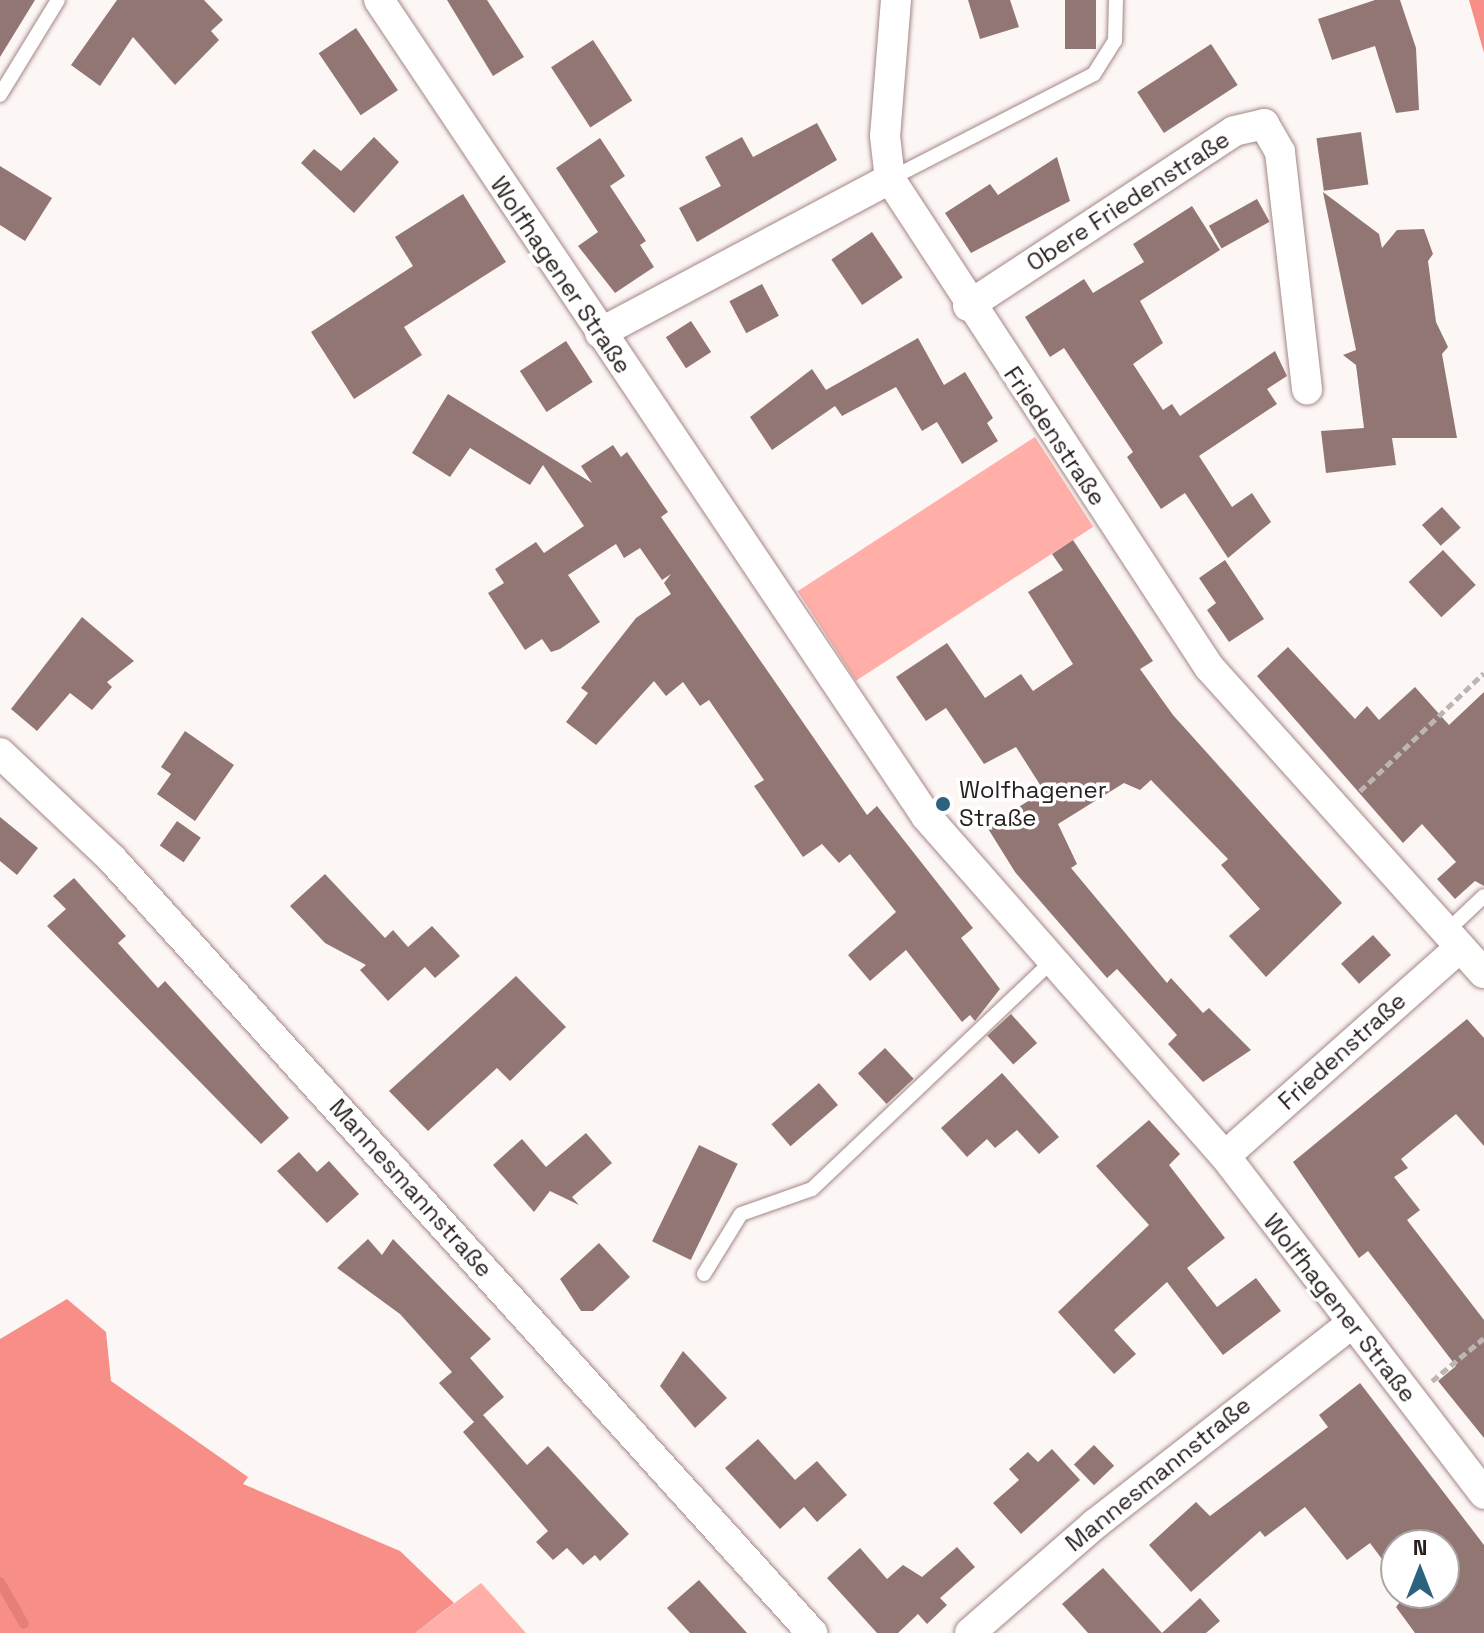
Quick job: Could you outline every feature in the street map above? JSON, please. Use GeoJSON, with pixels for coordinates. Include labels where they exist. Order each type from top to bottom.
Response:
{"type":"FeatureCollection","features":[{"type":"Feature","properties":{"kind":"street","name":"Wolfhagener Straße"},"geometry":{"type":"LineString","coordinates":[[379,0],[926,816],[1051,962],[1225,1156],[1484,1494]]}},
{"type":"Feature","properties":{"kind":"street"},"geometry":{"type":"LineString","coordinates":[[600,333],[890,179],[885,136],[896,0]]}},
{"type":"Feature","properties":{"kind":"street","name":"Obere Friedenstraße"},"geometry":{"type":"LineString","coordinates":[[968,306],[1234,131],[1264,124],[1280,152],[1307,389]]}},
{"type":"Feature","properties":{"kind":"street","name":"Friedenstraße"},"geometry":{"type":"LineString","coordinates":[[890,179],[968,306],[1185,635],[1336,814],[1484,973]]}},
{"type":"Feature","properties":{"kind":"street","name":"Mannesmannstraße"},"geometry":{"type":"LineString","coordinates":[[0,753],[112,859],[812,1633]]}},
{"type":"Feature","properties":{"kind":"street","name":"Friedenstraße"},"geometry":{"type":"LineString","coordinates":[[1225,1156],[1453,940]]}},
{"type":"Feature","properties":{"kind":"street","name":"Mannesmannstraße"},"geometry":{"type":"LineString","coordinates":[[970,1633],[1095,1524],[1352,1323]]}},
{"type":"Feature","properties":{"kind":"lane"},"geometry":{"type":"LineString","coordinates":[[0,95],[58,0]]}},
{"type":"Feature","properties":{"kind":"lane"},"geometry":{"type":"LineString","coordinates":[[890,179],[1094,74],[1115,41],[1116,0]]}},
{"type":"Feature","properties":{"kind":"lane","name":"Friedenstraße"},"geometry":{"type":"LineString","coordinates":[[1453,940],[1484,896]]}},
{"type":"Feature","properties":{"kind":"lane"},"geometry":{"type":"LineString","coordinates":[[704,1274],[741,1214],[812,1189],[1051,962]]}},
{"type":"Feature","properties":{"kind":"path"},"geometry":{"type":"LineString","coordinates":[[1336,814],[1484,673]]}},
{"type":"Feature","properties":{"kind":"path"},"geometry":{"type":"LineString","coordinates":[[1410,1398],[1484,1338]]}},
{"type":"Feature","properties":{"kind":"shaded area"},"geometry":{"type":"Polygon","coordinates":[[[1469,0],[1484,0],[1484,53],[1469,0]]]}},
{"type":"Feature","properties":{"kind":"shaded area"},"geometry":{"type":"Polygon","coordinates":[[[1035,437],[1093,527],[856,681],[798,591],[1035,437]]]}},
{"type":"Feature","properties":{"kind":"shaded area"},"geometry":{"type":"Polygon","coordinates":[[[67,1299],[106,1332],[111,1381],[248,1477],[243,1484],[400,1551],[454,1603],[415,1633],[0,1633],[0,1339],[67,1299]]]}},
{"type":"Feature","properties":{"kind":"shaded area"},"geometry":{"type":"Polygon","coordinates":[[[481,1583],[526,1633],[415,1633],[481,1583]]]}},
{"type":"Feature","properties":{"kind":"building"},"geometry":{"type":"Polygon","coordinates":[[[0,0],[35,0],[0,57],[0,0]]]}},
{"type":"Feature","properties":{"kind":"building"},"geometry":{"type":"Polygon","coordinates":[[[117,0],[204,0],[223,20],[211,31],[219,40],[175,85],[133,37],[100,86],[71,65],[117,0]]]}},
{"type":"Feature","properties":{"kind":"building"},"geometry":{"type":"Polygon","coordinates":[[[447,0],[487,0],[524,57],[493,76],[447,0]]]}},
{"type":"Feature","properties":{"kind":"building"},"geometry":{"type":"Polygon","coordinates":[[[968,0],[1010,0],[1019,27],[980,39],[968,0]]]}},
{"type":"Feature","properties":{"kind":"building"},"geometry":{"type":"Polygon","coordinates":[[[1065,0],[1096,0],[1096,49],[1065,49],[1065,0]]]}},
{"type":"Feature","properties":{"kind":"building"},"geometry":{"type":"Polygon","coordinates":[[[1375,0],[1400,0],[1416,48],[1419,110],[1396,113],[1375,46],[1332,60],[1318,19],[1375,0]]]}},
{"type":"Feature","properties":{"kind":"building"},"geometry":{"type":"Polygon","coordinates":[[[356,28],[398,90],[361,115],[319,53],[356,28]]]}},
{"type":"Feature","properties":{"kind":"building"},"geometry":{"type":"Polygon","coordinates":[[[593,40],[632,100],[590,128],[551,67],[593,40]]]}},
{"type":"Feature","properties":{"kind":"building"},"geometry":{"type":"Polygon","coordinates":[[[1211,44],[1238,85],[1164,133],[1137,92],[1211,44]]]}},
{"type":"Feature","properties":{"kind":"building"},"geometry":{"type":"Polygon","coordinates":[[[817,123],[837,160],[697,242],[679,208],[721,186],[705,157],[742,137],[753,157],[817,123]]]}},
{"type":"Feature","properties":{"kind":"building"},"geometry":{"type":"Polygon","coordinates":[[[1361,132],[1368,184],[1324,191],[1316,138],[1361,132]]]}},
{"type":"Feature","properties":{"kind":"building"},"geometry":{"type":"Polygon","coordinates":[[[374,137],[399,162],[354,213],[301,163],[314,149],[341,171],[374,137]]]}},
{"type":"Feature","properties":{"kind":"building"},"geometry":{"type":"Polygon","coordinates":[[[600,138],[625,176],[610,186],[646,241],[640,245],[654,267],[615,293],[578,246],[598,232],[556,168],[600,138]]]}},
{"type":"Feature","properties":{"kind":"building"},"geometry":{"type":"Polygon","coordinates":[[[1057,157],[1070,201],[971,253],[945,213],[990,184],[998,195],[1057,157]]]}},
{"type":"Feature","properties":{"kind":"building"},"geometry":{"type":"Polygon","coordinates":[[[0,166],[52,198],[25,241],[0,225],[0,166]]]}},
{"type":"Feature","properties":{"kind":"building"},"geometry":{"type":"Polygon","coordinates":[[[1323,192],[1379,234],[1382,248],[1397,230],[1424,229],[1433,254],[1428,261],[1436,322],[1448,347],[1442,354],[1457,438],[1392,438],[1396,465],[1326,473],[1321,431],[1364,428],[1356,365],[1343,355],[1356,350],[1323,192]]]}},
{"type":"Feature","properties":{"kind":"building"},"geometry":{"type":"Polygon","coordinates":[[[463,194],[506,262],[404,327],[422,355],[354,399],[311,332],[413,266],[395,237],[463,194]]]}},
{"type":"Feature","properties":{"kind":"building"},"geometry":{"type":"Polygon","coordinates":[[[1257,199],[1270,222],[1222,248],[1209,226],[1257,199]]]}},
{"type":"Feature","properties":{"kind":"building"},"geometry":{"type":"Polygon","coordinates":[[[1192,206],[1220,250],[1140,301],[1163,343],[1133,364],[1163,410],[1172,404],[1180,416],[1275,351],[1287,376],[1267,389],[1277,404],[1199,456],[1232,507],[1252,493],[1271,522],[1228,558],[1185,493],[1161,509],[1127,457],[1133,452],[1064,348],[1050,357],[1025,317],[1084,279],[1093,293],[1144,262],[1133,244],[1192,206]]]}},
{"type":"Feature","properties":{"kind":"building"},"geometry":{"type":"Polygon","coordinates":[[[872,232],[903,278],[862,305],[831,259],[872,232]]]}},
{"type":"Feature","properties":{"kind":"building"},"geometry":{"type":"Polygon","coordinates":[[[762,284],[779,316],[746,333],[729,301],[762,284]]]}},
{"type":"Feature","properties":{"kind":"building"},"geometry":{"type":"Polygon","coordinates":[[[691,321],[711,352],[686,368],[666,337],[691,321]]]}},
{"type":"Feature","properties":{"kind":"building"},"geometry":{"type":"Polygon","coordinates":[[[918,338],[944,385],[965,372],[993,418],[987,423],[998,441],[962,464],[937,422],[922,431],[896,387],[842,416],[835,406],[772,450],[750,417],[812,369],[826,390],[918,338]]]}},
{"type":"Feature","properties":{"kind":"building"},"geometry":{"type":"Polygon","coordinates":[[[566,341],[593,382],[547,412],[520,371],[566,341]]]}},
{"type":"Feature","properties":{"kind":"building"},"geometry":{"type":"Polygon","coordinates":[[[448,394],[592,483],[581,466],[613,445],[621,457],[627,452],[668,512],[661,517],[867,815],[877,806],[973,928],[961,938],[1000,989],[975,1021],[970,1015],[962,1022],[906,950],[870,981],[848,955],[896,912],[850,854],[839,863],[822,844],[803,857],[754,786],[764,780],[709,700],[700,706],[683,682],[666,696],[654,681],[596,745],[566,722],[588,693],[581,688],[636,618],[671,594],[664,583],[671,574],[662,580],[640,548],[624,558],[616,544],[568,575],[600,622],[560,649],[551,652],[542,639],[525,650],[488,593],[504,583],[495,569],[536,542],[544,553],[584,526],[543,465],[530,485],[470,448],[450,477],[412,453],[448,394]]]}},
{"type":"Feature","properties":{"kind":"building"},"geometry":{"type":"Polygon","coordinates":[[[1442,507],[1461,528],[1441,546],[1422,525],[1442,507]]]}},
{"type":"Feature","properties":{"kind":"building"},"geometry":{"type":"Polygon","coordinates":[[[1073,540],[1153,661],[1140,669],[1173,715],[1342,903],[1266,977],[1229,936],[1260,909],[1221,865],[1228,859],[1151,780],[1140,790],[1124,783],[1058,824],[1077,864],[1071,868],[1167,983],[1171,978],[1203,1013],[1209,1008],[1251,1050],[1203,1082],[1168,1044],[1177,1035],[1117,969],[1107,978],[1015,872],[987,827],[1044,791],[1016,747],[984,764],[946,708],[926,721],[896,677],[947,643],[985,698],[1021,674],[1033,691],[1073,664],[1028,592],[1063,570],[1052,554],[1073,540]]]}},
{"type":"Feature","properties":{"kind":"building"},"geometry":{"type":"Polygon","coordinates":[[[1443,550],[1476,585],[1441,617],[1409,582],[1443,550]]]}},
{"type":"Feature","properties":{"kind":"building"},"geometry":{"type":"Polygon","coordinates":[[[1225,560],[1264,619],[1229,642],[1207,610],[1216,603],[1199,578],[1225,560]]]}},
{"type":"Feature","properties":{"kind":"building"},"geometry":{"type":"Polygon","coordinates":[[[82,617],[134,661],[107,682],[112,687],[92,710],[70,693],[37,731],[11,709],[82,617]]]}},
{"type":"Feature","properties":{"kind":"building"},"geometry":{"type":"Polygon","coordinates":[[[1288,647],[1355,719],[1367,706],[1379,720],[1415,687],[1449,725],[1484,692],[1484,886],[1475,881],[1455,899],[1437,879],[1456,862],[1422,824],[1403,843],[1257,676],[1288,647]]]}},
{"type":"Feature","properties":{"kind":"building"},"geometry":{"type":"Polygon","coordinates":[[[185,731],[234,765],[195,821],[157,794],[171,774],[161,767],[185,731]]]}},
{"type":"Feature","properties":{"kind":"building"},"geometry":{"type":"Polygon","coordinates":[[[0,817],[38,848],[17,875],[0,861],[0,817]]]}},
{"type":"Feature","properties":{"kind":"building"},"geometry":{"type":"Polygon","coordinates":[[[177,821],[201,838],[184,862],[160,846],[177,821]]]}},
{"type":"Feature","properties":{"kind":"building"},"geometry":{"type":"Polygon","coordinates":[[[325,874],[385,938],[393,930],[408,947],[432,926],[460,956],[435,978],[425,967],[388,1001],[360,970],[366,965],[325,943],[290,906],[325,874]]]}},
{"type":"Feature","properties":{"kind":"building"},"geometry":{"type":"Polygon","coordinates":[[[74,878],[126,936],[118,943],[158,988],[165,981],[289,1118],[261,1144],[47,926],[66,909],[53,896],[74,878]]]}},
{"type":"Feature","properties":{"kind":"building"},"geometry":{"type":"Polygon","coordinates":[[[1373,935],[1391,955],[1359,984],[1341,964],[1373,935]]]}},
{"type":"Feature","properties":{"kind":"building"},"geometry":{"type":"Polygon","coordinates":[[[516,976],[566,1027],[510,1081],[497,1068],[428,1131],[389,1091],[516,976]]]}},
{"type":"Feature","properties":{"kind":"building"},"geometry":{"type":"Polygon","coordinates":[[[1011,1014],[1037,1043],[1013,1064],[987,1035],[1011,1014]]]}},
{"type":"Feature","properties":{"kind":"building"},"geometry":{"type":"Polygon","coordinates":[[[1467,1019],[1484,1038],[1484,1146],[1456,1114],[1401,1159],[1408,1168],[1394,1177],[1420,1210],[1407,1220],[1484,1320],[1484,1438],[1438,1381],[1456,1366],[1368,1251],[1359,1258],[1293,1162],[1467,1019]]]}},
{"type":"Feature","properties":{"kind":"building"},"geometry":{"type":"Polygon","coordinates":[[[885,1048],[914,1079],[887,1104],[858,1073],[885,1048]]]}},
{"type":"Feature","properties":{"kind":"building"},"geometry":{"type":"Polygon","coordinates":[[[1002,1073],[1059,1137],[1039,1154],[1017,1130],[995,1148],[987,1139],[967,1157],[941,1128],[1002,1073]]]}},
{"type":"Feature","properties":{"kind":"building"},"geometry":{"type":"Polygon","coordinates":[[[819,1083],[838,1105],[790,1146],[771,1124],[819,1083]]]}},
{"type":"Feature","properties":{"kind":"building"},"geometry":{"type":"Polygon","coordinates":[[[1149,1120],[1180,1154],[1169,1165],[1225,1238],[1187,1268],[1217,1307],[1256,1278],[1281,1311],[1223,1355],[1167,1282],[1114,1330],[1136,1354],[1114,1374],[1058,1312],[1149,1225],[1096,1166],[1149,1120]]]}},
{"type":"Feature","properties":{"kind":"building"},"geometry":{"type":"Polygon","coordinates":[[[586,1133],[612,1163],[572,1197],[579,1205],[550,1191],[534,1212],[493,1165],[522,1139],[546,1167],[586,1133]]]}},
{"type":"Feature","properties":{"kind":"building"},"geometry":{"type":"Polygon","coordinates":[[[699,1145],[738,1164],[691,1260],[652,1241],[699,1145]]]}},
{"type":"Feature","properties":{"kind":"building"},"geometry":{"type":"Polygon","coordinates":[[[299,1152],[317,1172],[329,1161],[359,1194],[327,1223],[277,1171],[299,1152]]]}},
{"type":"Feature","properties":{"kind":"building"},"geometry":{"type":"Polygon","coordinates":[[[368,1239],[382,1255],[393,1239],[491,1339],[470,1358],[504,1397],[483,1415],[527,1465],[548,1446],[629,1534],[600,1561],[595,1555],[583,1565],[567,1548],[553,1560],[536,1542],[548,1531],[463,1432],[474,1422],[439,1383],[452,1372],[400,1314],[337,1268],[368,1239]]]}},
{"type":"Feature","properties":{"kind":"building"},"geometry":{"type":"Polygon","coordinates":[[[599,1243],[630,1277],[593,1311],[581,1311],[560,1279],[599,1243]]]}},
{"type":"Feature","properties":{"kind":"building"},"geometry":{"type":"Polygon","coordinates":[[[683,1351],[727,1398],[695,1428],[660,1386],[683,1351]]]}},
{"type":"Feature","properties":{"kind":"building"},"geometry":{"type":"Polygon","coordinates":[[[1360,1383],[1484,1545],[1484,1633],[1415,1633],[1397,1609],[1460,1609],[1460,1529],[1380,1529],[1380,1556],[1370,1543],[1347,1560],[1305,1507],[1265,1537],[1260,1531],[1191,1592],[1149,1545],[1196,1502],[1210,1516],[1328,1427],[1319,1415],[1360,1383]]]}},
{"type":"Feature","properties":{"kind":"building"},"geometry":{"type":"Polygon","coordinates":[[[758,1439],[795,1480],[817,1461],[847,1495],[817,1522],[804,1507],[780,1529],[725,1468],[758,1439]]]}},
{"type":"Feature","properties":{"kind":"building"},"geometry":{"type":"Polygon","coordinates":[[[1094,1445],[1114,1466],[1094,1485],[1074,1464],[1094,1445]]]}},
{"type":"Feature","properties":{"kind":"building"},"geometry":{"type":"Polygon","coordinates":[[[1052,1449],[1080,1480],[1021,1534],[993,1503],[1019,1480],[1009,1469],[1028,1452],[1038,1462],[1052,1449]]]}},
{"type":"Feature","properties":{"kind":"building"},"geometry":{"type":"Polygon","coordinates":[[[957,1547],[975,1567],[940,1598],[947,1605],[927,1624],[918,1614],[898,1633],[877,1633],[827,1578],[860,1548],[887,1579],[903,1565],[922,1577],[957,1547]]]}},
{"type":"Feature","properties":{"kind":"building"},"geometry":{"type":"Polygon","coordinates":[[[1103,1568],[1162,1633],[1088,1633],[1062,1604],[1103,1568]]]}},
{"type":"Feature","properties":{"kind":"building"},"geometry":{"type":"Polygon","coordinates":[[[699,1580],[747,1633],[690,1633],[667,1608],[699,1580]]]}},
{"type":"Feature","properties":{"kind":"building"},"geometry":{"type":"Polygon","coordinates":[[[1200,1598],[1220,1621],[1206,1633],[1162,1633],[1200,1598]]]}},
{"type":"Feature","properties":{"kind":"waterway"},"geometry":{"type":"LineString","coordinates":[[0,1582],[24,1624]]}},
{"type":"Feature","properties":{"kind":"place","name":"Wolfhagener Straße"},"geometry":{"type":"Point","coordinates":[943,804]}}]}
